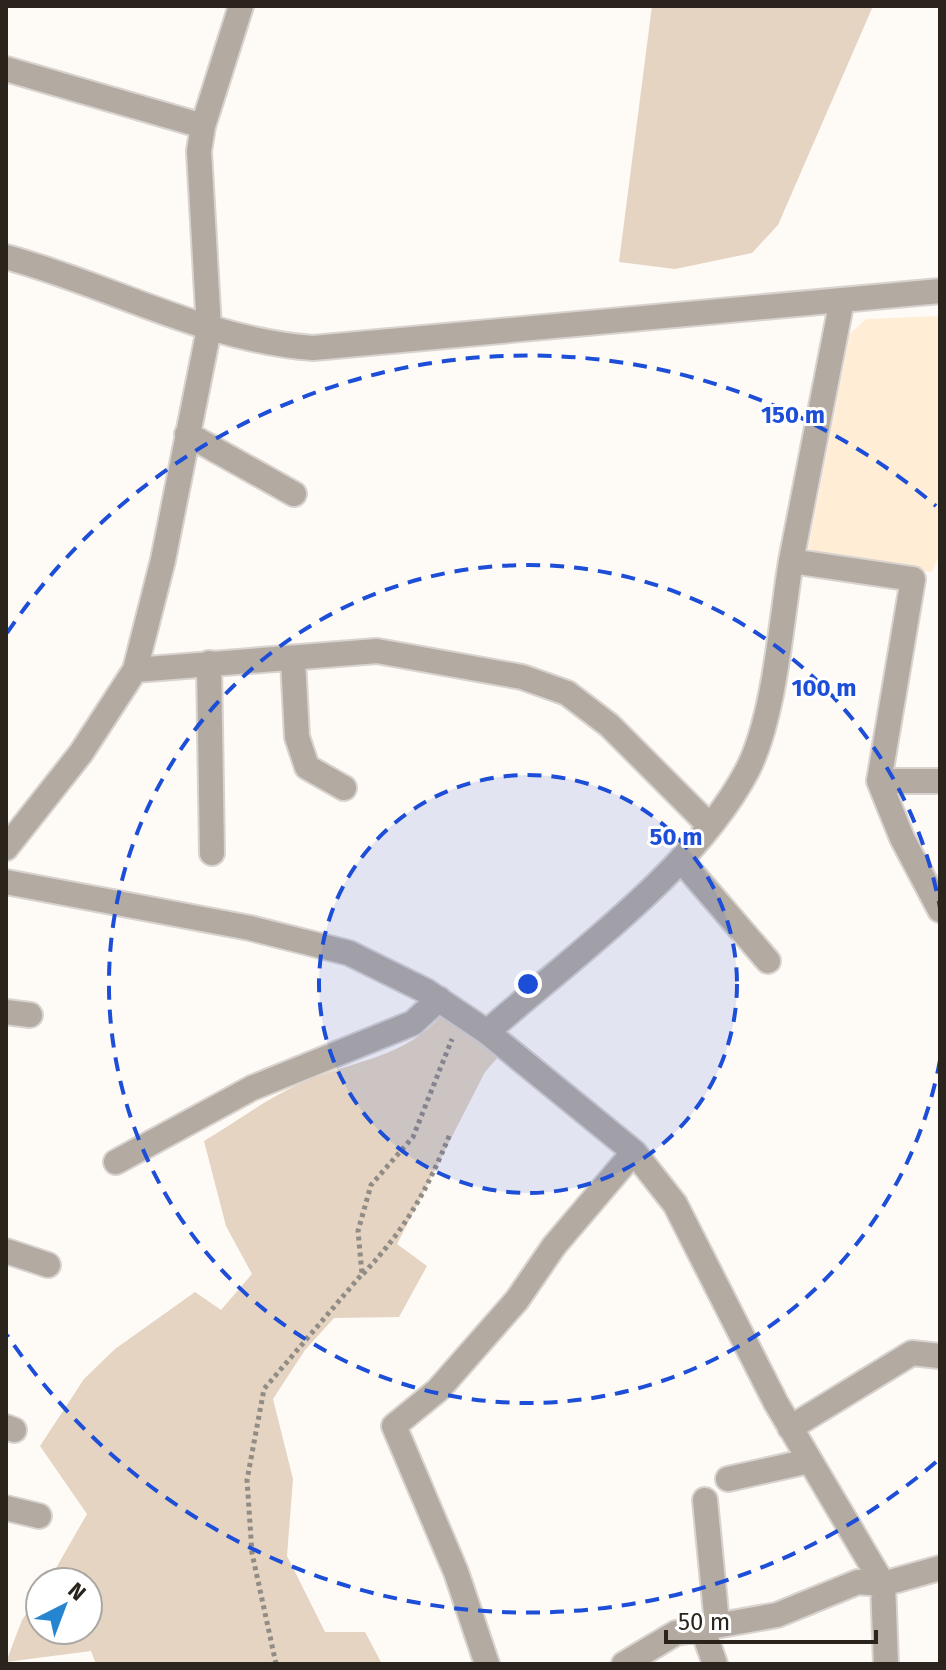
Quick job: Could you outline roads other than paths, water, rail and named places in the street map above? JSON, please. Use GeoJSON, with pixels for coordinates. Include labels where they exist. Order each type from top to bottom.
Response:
{"type":"FeatureCollection","features":[{"type":"Feature","properties":{"kind":"street"},"geometry":{"type":"LineString","coordinates":[[6,848],[81,753],[135,670],[163,560],[209,329],[199,151],[203,126],[241,6]]}},
{"type":"Feature","properties":{"kind":"street"},"geometry":{"type":"LineString","coordinates":[[6,69],[203,126]]}},
{"type":"Feature","properties":{"kind":"street"},"geometry":{"type":"LineString","coordinates":[[6,257],[209,329],[257,342],[313,348],[940,291]]}},
{"type":"Feature","properties":{"kind":"street"},"geometry":{"type":"LineString","coordinates":[[487,1032],[681,860],[710,826],[748,769],[766,715],[791,561],[842,300]]}},
{"type":"Feature","properties":{"kind":"street"},"geometry":{"type":"LineString","coordinates":[[187,434],[294,494]]}},
{"type":"Feature","properties":{"kind":"street"},"geometry":{"type":"LineString","coordinates":[[791,561],[913,579],[879,781],[902,838],[940,910]]}},
{"type":"Feature","properties":{"kind":"street"},"geometry":{"type":"LineString","coordinates":[[135,670],[377,651],[522,677],[567,693],[609,725],[710,826]]}},
{"type":"Feature","properties":{"kind":"street"},"geometry":{"type":"LineString","coordinates":[[293,660],[297,737],[307,767],[344,788]]}},
{"type":"Feature","properties":{"kind":"street"},"geometry":{"type":"LineString","coordinates":[[209,663],[212,853]]}},
{"type":"Feature","properties":{"kind":"street"},"geometry":{"type":"LineString","coordinates":[[879,781],[940,781]]}},
{"type":"Feature","properties":{"kind":"street"},"geometry":{"type":"LineString","coordinates":[[681,860],[768,961]]}},
{"type":"Feature","properties":{"kind":"street"},"geometry":{"type":"LineString","coordinates":[[6,882],[250,928],[349,953],[439,999],[487,1032],[634,1152],[675,1204],[790,1428],[883,1584],[886,1664]]}},
{"type":"Feature","properties":{"kind":"street"},"geometry":{"type":"LineString","coordinates":[[116,1162],[252,1088],[413,1023],[439,999]]}},
{"type":"Feature","properties":{"kind":"street"},"geometry":{"type":"LineString","coordinates":[[6,1012],[30,1015]]}},
{"type":"Feature","properties":{"kind":"street"},"geometry":{"type":"LineString","coordinates":[[487,1664],[456,1572],[394,1426],[438,1390],[517,1300],[554,1246],[634,1152]]}},
{"type":"Feature","properties":{"kind":"street"},"geometry":{"type":"LineString","coordinates":[[6,1251],[48,1265]]}},
{"type":"Feature","properties":{"kind":"street"},"geometry":{"type":"LineString","coordinates":[[790,1428],[912,1353],[939,1356]]}},
{"type":"Feature","properties":{"kind":"street"},"geometry":{"type":"LineString","coordinates":[[728,1479],[809,1461]]}},
{"type":"Feature","properties":{"kind":"street"},"geometry":{"type":"LineString","coordinates":[[705,1500],[710,1626],[715,1664]]}},
{"type":"Feature","properties":{"kind":"street"},"geometry":{"type":"LineString","coordinates":[[6,1508],[39,1516]]}},
{"type":"Feature","properties":{"kind":"street"},"geometry":{"type":"LineString","coordinates":[[624,1664],[676,1633],[777,1615],[858,1582],[883,1584],[940,1568]]}}]}
